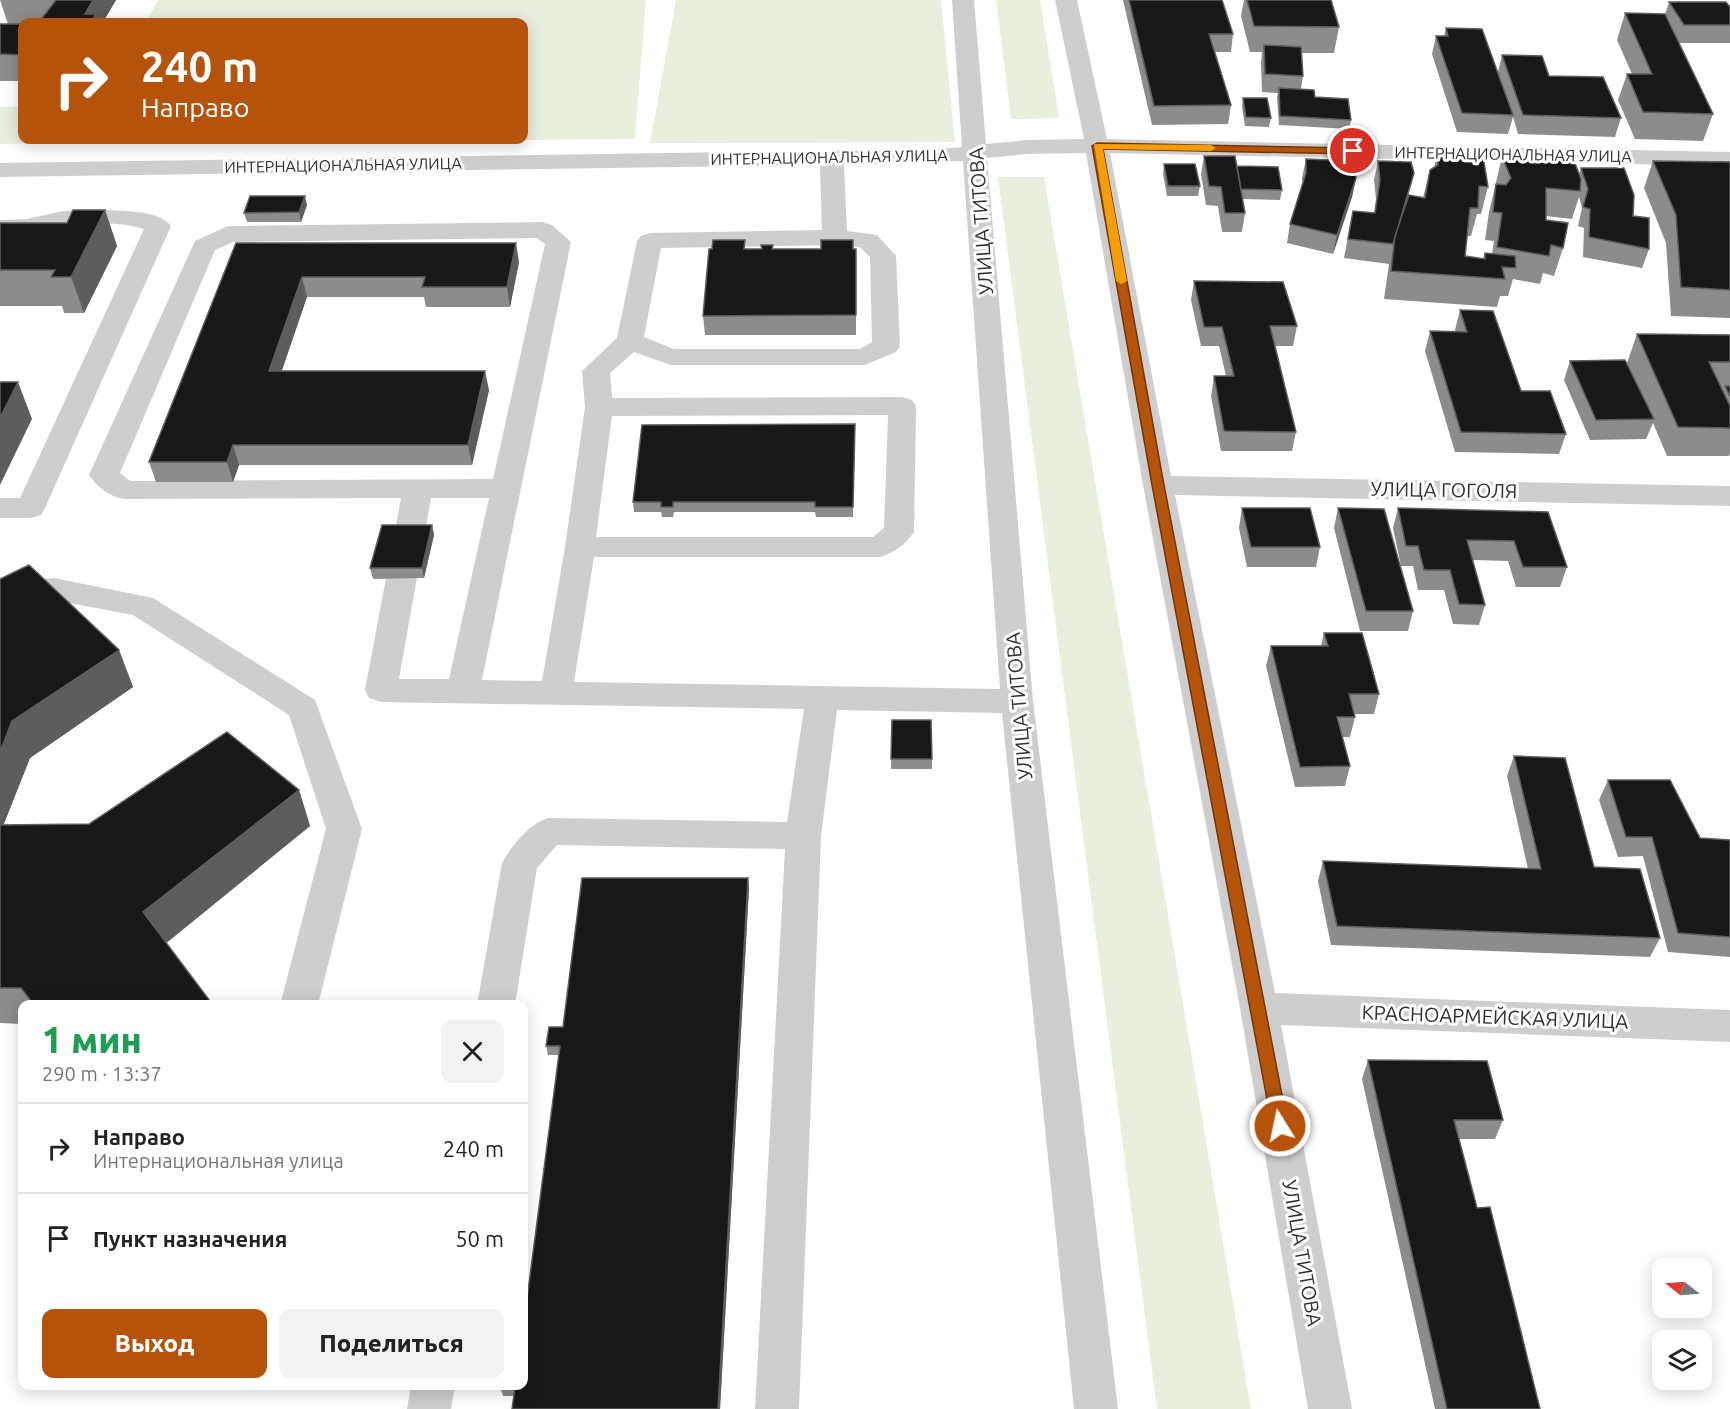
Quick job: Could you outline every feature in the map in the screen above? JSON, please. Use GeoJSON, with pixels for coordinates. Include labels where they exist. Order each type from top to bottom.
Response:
{"type":"FeatureCollection","features":[{"type":"Feature","properties":{"kind":"street","name":"УЛИЦА ТИТОВА"},"geometry":{"type":"LineString","coordinates":[[963,0],[1017,701],[1096,1409]]}},
{"type":"Feature","properties":{"kind":"street","name":"УЛИЦА ТИТОВА"},"geometry":{"type":"LineString","coordinates":[[1066,0],[1097,146],[1158,485],[1259,1008],[1330,1409]]}},
{"type":"Feature","properties":{"kind":"street","name":"ИНТЕРНАЦИОНАЛЬНАЯ УЛИЦА"},"geometry":{"type":"LineString","coordinates":[[0,170],[940,156],[1027,147],[1097,146],[1730,159]]}},
{"type":"Feature","properties":{"kind":"street"},"geometry":{"type":"LineString","coordinates":[[832,157],[835,237]]}},
{"type":"Feature","properties":{"kind":"street"},"geometry":{"type":"LineString","coordinates":[[63,218],[85,169]]}},
{"type":"Feature","properties":{"kind":"street"},"geometry":{"type":"LineString","coordinates":[[0,228],[27,227],[63,218],[109,217],[145,221],[158,226],[30,508],[0,508]]}},
{"type":"Feature","properties":{"kind":"street"},"geometry":{"type":"LineString","coordinates":[[463,692],[558,242],[543,230],[228,234],[204,246],[104,475],[123,490],[505,488]]}},
{"type":"Feature","properties":{"kind":"street"},"geometry":{"type":"LineString","coordinates":[[556,693],[580,547],[599,407],[597,371],[630,341],[650,241],[835,237],[867,240],[883,256],[886,346],[865,357],[671,357],[630,341]]}},
{"type":"Feature","properties":{"kind":"street"},"geometry":{"type":"LineString","coordinates":[[580,547],[880,547],[899,532],[902,406],[599,407]]}},
{"type":"Feature","properties":{"kind":"street","name":"УЛИЦА ГОГОЛЯ"},"geometry":{"type":"LineString","coordinates":[[1158,485],[1730,496]]}},
{"type":"Feature","properties":{"kind":"street"},"geometry":{"type":"LineString","coordinates":[[418,488],[381,690],[1017,701]]}},
{"type":"Feature","properties":{"kind":"street"},"geometry":{"type":"LineString","coordinates":[[0,594],[54,589],[142,606],[303,708],[344,830],[300,1000]]}},
{"type":"Feature","properties":{"kind":"street"},"geometry":{"type":"LineString","coordinates":[[777,1409],[803,836],[822,697]]}},
{"type":"Feature","properties":{"kind":"street"},"geometry":{"type":"LineString","coordinates":[[497,1000],[520,863],[548,831],[803,836]]}},
{"type":"Feature","properties":{"kind":"street","name":"КРАСНОАРМЕЙСКАЯ УЛИЦА"},"geometry":{"type":"LineString","coordinates":[[1259,1008],[1730,1026]]}},
{"type":"Feature","properties":{"kind":"street"},"geometry":{"type":"LineString","coordinates":[[429,1409],[432,1390]]}},
{"type":"Feature","properties":{"kind":"green space"},"geometry":{"type":"Polygon","coordinates":[[[158,0],[646,0],[635,139],[528,140],[528,18],[148,18],[158,0]]]}},
{"type":"Feature","properties":{"kind":"green space"},"geometry":{"type":"Polygon","coordinates":[[[676,0],[941,0],[955,142],[650,143],[676,0]]]}},
{"type":"Feature","properties":{"kind":"green space"},"geometry":{"type":"Polygon","coordinates":[[[996,0],[1040,0],[1059,118],[1011,119],[996,0]]]}},
{"type":"Feature","properties":{"kind":"green space"},"geometry":{"type":"Polygon","coordinates":[[[18,106],[18,144],[0,144],[0,107],[18,106]]]}},
{"type":"Feature","properties":{"kind":"green space"},"geometry":{"type":"Polygon","coordinates":[[[998,177],[1044,177],[1251,1409],[1157,1409],[998,177]]]}},
{"type":"Feature","properties":{"kind":"building"},"geometry":{"type":"Polygon","coordinates":[[[56,0],[93,0],[85,14],[96,14],[94,18],[42,18],[56,0]]]}},
{"type":"Feature","properties":{"kind":"building"},"geometry":{"type":"Polygon","coordinates":[[[1129,0],[1222,0],[1233,34],[1209,34],[1231,105],[1154,106],[1129,0]]]}},
{"type":"Feature","properties":{"kind":"building"},"geometry":{"type":"Polygon","coordinates":[[[1247,0],[1331,0],[1339,27],[1254,26],[1247,0]]]}},
{"type":"Feature","properties":{"kind":"building"},"geometry":{"type":"Polygon","coordinates":[[[1669,2],[1726,2],[1730,7],[1730,25],[1684,25],[1669,2]]]}},
{"type":"Feature","properties":{"kind":"building"},"geometry":{"type":"Polygon","coordinates":[[[1625,13],[1665,14],[1713,114],[1643,112],[1627,74],[1652,74],[1625,13]]]}},
{"type":"Feature","properties":{"kind":"building"},"geometry":{"type":"Polygon","coordinates":[[[0,24],[18,24],[18,55],[0,54],[0,24]]]}},
{"type":"Feature","properties":{"kind":"building"},"geometry":{"type":"Polygon","coordinates":[[[1446,28],[1482,29],[1513,115],[1462,113],[1436,36],[1448,36],[1446,28]]]}},
{"type":"Feature","properties":{"kind":"building"},"geometry":{"type":"Polygon","coordinates":[[[1264,45],[1301,47],[1303,76],[1265,74],[1264,45]]]}},
{"type":"Feature","properties":{"kind":"building"},"geometry":{"type":"Polygon","coordinates":[[[1502,55],[1542,56],[1549,76],[1603,77],[1621,118],[1523,115],[1502,55]]]}},
{"type":"Feature","properties":{"kind":"building"},"geometry":{"type":"Polygon","coordinates":[[[1279,88],[1314,90],[1315,97],[1348,99],[1351,120],[1280,116],[1279,88]]]}},
{"type":"Feature","properties":{"kind":"building"},"geometry":{"type":"Polygon","coordinates":[[[1243,98],[1267,98],[1271,118],[1246,117],[1243,98]]]}},
{"type":"Feature","properties":{"kind":"building"},"geometry":{"type":"Polygon","coordinates":[[[1437,155],[1483,156],[1488,187],[1479,186],[1478,208],[1470,208],[1465,256],[1485,259],[1485,253],[1515,256],[1516,268],[1502,267],[1505,279],[1391,271],[1395,236],[1409,195],[1425,198],[1430,170],[1438,165],[1437,155]]]}},
{"type":"Feature","properties":{"kind":"building"},"geometry":{"type":"Polygon","coordinates":[[[1204,156],[1235,156],[1245,213],[1225,213],[1221,187],[1209,186],[1204,156]]]}},
{"type":"Feature","properties":{"kind":"building"},"geometry":{"type":"Polygon","coordinates":[[[1502,157],[1573,158],[1581,179],[1580,191],[1546,188],[1546,220],[1568,223],[1563,248],[1551,245],[1549,256],[1497,247],[1502,213],[1493,212],[1496,184],[1506,185],[1511,178],[1502,157]]]}},
{"type":"Feature","properties":{"kind":"building"},"geometry":{"type":"Polygon","coordinates":[[[1306,159],[1354,161],[1356,178],[1337,235],[1290,224],[1306,173],[1306,159]]]}},
{"type":"Feature","properties":{"kind":"building"},"geometry":{"type":"Polygon","coordinates":[[[1378,161],[1411,162],[1414,173],[1393,244],[1348,239],[1353,211],[1375,213],[1380,180],[1378,161]]]}},
{"type":"Feature","properties":{"kind":"building"},"geometry":{"type":"Polygon","coordinates":[[[1653,161],[1730,162],[1730,290],[1681,287],[1676,215],[1653,161]]]}},
{"type":"Feature","properties":{"kind":"building"},"geometry":{"type":"Polygon","coordinates":[[[1164,164],[1195,164],[1200,186],[1168,186],[1164,164]]]}},
{"type":"Feature","properties":{"kind":"building"},"geometry":{"type":"Polygon","coordinates":[[[1237,166],[1278,167],[1282,190],[1241,189],[1237,166]]]}},
{"type":"Feature","properties":{"kind":"building"},"geometry":{"type":"Polygon","coordinates":[[[1581,168],[1624,168],[1634,195],[1633,216],[1649,218],[1649,249],[1589,237],[1590,209],[1583,207],[1588,189],[1581,168]]]}},
{"type":"Feature","properties":{"kind":"building"},"geometry":{"type":"Polygon","coordinates":[[[250,196],[305,196],[299,212],[244,213],[250,196]]]}},
{"type":"Feature","properties":{"kind":"building"},"geometry":{"type":"Polygon","coordinates":[[[73,210],[105,210],[71,277],[51,277],[55,270],[0,270],[0,223],[67,223],[73,210]]]}},
{"type":"Feature","properties":{"kind":"building"},"geometry":{"type":"Polygon","coordinates":[[[713,240],[745,240],[744,249],[762,249],[761,245],[773,245],[772,249],[821,249],[821,240],[853,240],[853,249],[856,249],[856,315],[703,316],[709,249],[712,249],[713,240]]]}},
{"type":"Feature","properties":{"kind":"building"},"geometry":{"type":"Polygon","coordinates":[[[236,243],[516,243],[507,287],[422,287],[425,277],[302,277],[269,371],[485,371],[468,445],[233,445],[227,462],[149,462],[236,243]]]}},
{"type":"Feature","properties":{"kind":"building"},"geometry":{"type":"Polygon","coordinates":[[[1194,281],[1283,282],[1297,326],[1270,326],[1296,432],[1224,431],[1214,376],[1234,376],[1222,327],[1204,327],[1194,281]]]}},
{"type":"Feature","properties":{"kind":"building"},"geometry":{"type":"Polygon","coordinates":[[[1460,310],[1493,311],[1521,391],[1550,391],[1566,434],[1461,432],[1430,331],[1467,332],[1460,310]]]}},
{"type":"Feature","properties":{"kind":"building"},"geometry":{"type":"Polygon","coordinates":[[[1637,334],[1730,335],[1730,362],[1709,362],[1730,406],[1730,428],[1678,427],[1637,334]]]}},
{"type":"Feature","properties":{"kind":"building"},"geometry":{"type":"Polygon","coordinates":[[[1625,360],[1654,419],[1596,420],[1570,361],[1625,360]]]}},
{"type":"Feature","properties":{"kind":"building"},"geometry":{"type":"Polygon","coordinates":[[[0,382],[18,382],[0,418],[0,382]]]}},
{"type":"Feature","properties":{"kind":"building"},"geometry":{"type":"Polygon","coordinates":[[[1725,386],[1730,386],[1730,396],[1725,386]]]}},
{"type":"Feature","properties":{"kind":"building"},"geometry":{"type":"Polygon","coordinates":[[[855,424],[853,507],[815,507],[815,502],[673,502],[673,507],[661,507],[661,502],[633,502],[642,425],[855,424]]]}},
{"type":"Feature","properties":{"kind":"building"},"geometry":{"type":"Polygon","coordinates":[[[1242,508],[1310,508],[1320,547],[1251,547],[1242,508]]]}},
{"type":"Feature","properties":{"kind":"building"},"geometry":{"type":"Polygon","coordinates":[[[1338,508],[1384,509],[1413,611],[1366,611],[1338,508]]]}},
{"type":"Feature","properties":{"kind":"building"},"geometry":{"type":"Polygon","coordinates":[[[1398,508],[1548,512],[1567,567],[1523,567],[1514,541],[1467,540],[1485,605],[1459,604],[1450,570],[1424,570],[1418,546],[1406,546],[1398,508]]]}},
{"type":"Feature","properties":{"kind":"building"},"geometry":{"type":"Polygon","coordinates":[[[382,525],[432,525],[422,568],[370,568],[382,525]]]}},
{"type":"Feature","properties":{"kind":"building"},"geometry":{"type":"Polygon","coordinates":[[[29,565],[119,650],[12,721],[0,752],[0,579],[29,565]]]}},
{"type":"Feature","properties":{"kind":"building"},"geometry":{"type":"Polygon","coordinates":[[[1324,633],[1362,633],[1379,694],[1349,694],[1355,717],[1337,717],[1350,766],[1300,767],[1271,646],[1328,646],[1324,633]]]}},
{"type":"Feature","properties":{"kind":"building"},"geometry":{"type":"Polygon","coordinates":[[[892,720],[931,720],[932,759],[891,759],[892,720]]]}},
{"type":"Feature","properties":{"kind":"building"},"geometry":{"type":"Polygon","coordinates":[[[227,732],[299,790],[143,912],[209,1000],[30,1000],[21,988],[0,988],[0,825],[89,824],[227,732]]]}},
{"type":"Feature","properties":{"kind":"building"},"geometry":{"type":"Polygon","coordinates":[[[1514,756],[1565,758],[1594,867],[1640,869],[1660,938],[1337,926],[1323,861],[1541,869],[1514,756]]]}},
{"type":"Feature","properties":{"kind":"building"},"geometry":{"type":"Polygon","coordinates":[[[1608,780],[1670,780],[1700,838],[1730,840],[1730,937],[1678,933],[1652,837],[1626,837],[1608,780]]]}},
{"type":"Feature","properties":{"kind":"building"},"geometry":{"type":"Polygon","coordinates":[[[582,878],[748,878],[718,1409],[512,1409],[515,1390],[528,1390],[528,1291],[560,1046],[546,1046],[549,1027],[563,1027],[582,878]]]}},
{"type":"Feature","properties":{"kind":"building"},"geometry":{"type":"Polygon","coordinates":[[[1368,1060],[1487,1061],[1503,1120],[1454,1120],[1477,1208],[1490,1207],[1540,1409],[1447,1409],[1368,1060]]]}},
{"type":"Feature","properties":{"kind":"slow traffic"},"geometry":{"type":"LineString","coordinates":[[1121,281],[1097,146],[1211,148]]}},
{"type":"Feature","properties":{"kind":"route"},"geometry":{"type":"LineString","coordinates":[[1280,1126],[1158,485],[1097,146],[1353,151]]}}]}
